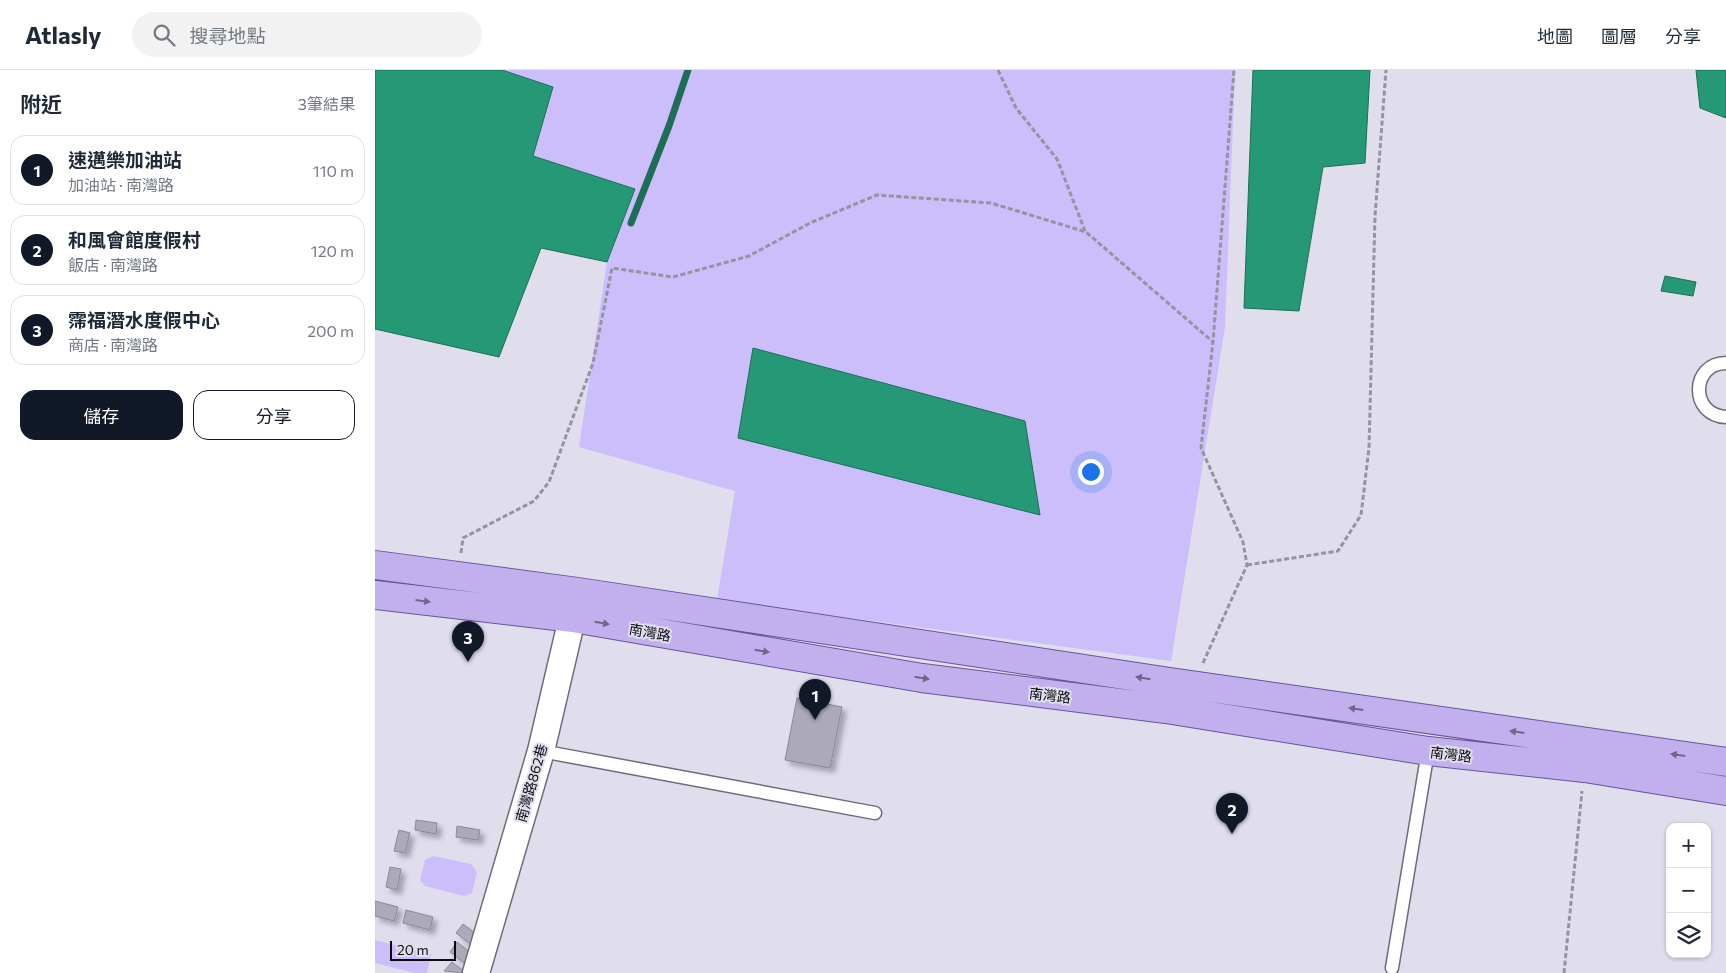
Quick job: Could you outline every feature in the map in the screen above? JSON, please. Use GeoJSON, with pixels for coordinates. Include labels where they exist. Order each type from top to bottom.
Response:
{"type":"FeatureCollection","features":[{"type":"Feature","properties":{"kind":"main road","name":"南灣路"},"geometry":{"type":"LineString","coordinates":[[375,565],[578,592],[1180,683],[1726,762]]}},
{"type":"Feature","properties":{"kind":"main road","name":"南灣路"},"geometry":{"type":"LineString","coordinates":[[375,595],[573,618],[922,678],[1166,709],[1428,751],[1585,768],[1726,791]]}},
{"type":"Feature","properties":{"kind":"street","name":"南灣路862巷"},"geometry":{"type":"LineString","coordinates":[[476,973],[541,751],[578,592]]}},
{"type":"Feature","properties":{"kind":"street"},"geometry":{"type":"LineString","coordinates":[[1166,709],[1180,683]]}},
{"type":"Feature","properties":{"kind":"lane"},"geometry":{"type":"LineString","coordinates":[[1726,363],[1714,365],[1706,371],[1701,379],[1699,388],[1704,406],[1711,413],[1726,416]]}},
{"type":"Feature","properties":{"kind":"lane"},"geometry":{"type":"LineString","coordinates":[[541,751],[875,813]]}},
{"type":"Feature","properties":{"kind":"lane"},"geometry":{"type":"LineString","coordinates":[[1392,968],[1428,751]]}},
{"type":"Feature","properties":{"kind":"path"},"geometry":{"type":"LineString","coordinates":[[999,70],[1016,108],[1057,159],[1086,232]]}},
{"type":"Feature","properties":{"kind":"path"},"geometry":{"type":"LineString","coordinates":[[1180,683],[1211,650],[1247,566],[1243,542],[1201,448],[1213,342],[1234,70]]}},
{"type":"Feature","properties":{"kind":"path"},"geometry":{"type":"LineString","coordinates":[[1247,566],[1339,551],[1361,515],[1369,448],[1375,216],[1387,70]]}},
{"type":"Feature","properties":{"kind":"path"},"geometry":{"type":"LineString","coordinates":[[458,576],[463,538],[534,501],[549,482],[593,363],[612,268],[673,277],[740,259],[811,223],[877,195],[991,203],[1086,232],[1213,342]]}},
{"type":"Feature","properties":{"kind":"path"},"geometry":{"type":"LineString","coordinates":[[1564,973],[1585,768]]}},
{"type":"Feature","properties":{"kind":"shaded area"},"geometry":{"type":"Polygon","coordinates":[[[375,70],[502,70],[553,87],[533,156],[635,189],[607,262],[541,248],[499,357],[375,329],[375,70]]]}},
{"type":"Feature","properties":{"kind":"shaded area"},"geometry":{"type":"Polygon","coordinates":[[[502,70],[1235,70],[1225,327],[1171,661],[717,600],[735,491],[579,447],[607,262],[635,189],[533,156],[553,87],[502,70]]]}},
{"type":"Feature","properties":{"kind":"shaded area"},"geometry":{"type":"Polygon","coordinates":[[[1253,70],[1370,70],[1365,163],[1323,167],[1299,311],[1244,308],[1253,70]]]}},
{"type":"Feature","properties":{"kind":"shaded area"},"geometry":{"type":"Polygon","coordinates":[[[1696,70],[1726,70],[1726,118],[1700,108],[1696,70]]]}},
{"type":"Feature","properties":{"kind":"shaded area"},"geometry":{"type":"Polygon","coordinates":[[[1665,276],[1696,282],[1693,296],[1661,291],[1665,276]]]}},
{"type":"Feature","properties":{"kind":"shaded area"},"geometry":{"type":"Polygon","coordinates":[[[753,348],[1025,421],[1040,515],[738,438],[753,348]]]}},
{"type":"Feature","properties":{"kind":"shaded area"},"geometry":{"type":"Polygon","coordinates":[[[433,856],[471,864],[477,872],[472,893],[464,896],[425,886],[420,880],[425,860],[433,856]]]}},
{"type":"Feature","properties":{"kind":"shaded area"},"geometry":{"type":"Polygon","coordinates":[[[375,940],[431,954],[427,973],[415,973],[375,963],[375,940]]]}},
{"type":"Feature","properties":{"kind":"building"},"geometry":{"type":"Polygon","coordinates":[[[797,698],[842,707],[830,768],[785,760],[797,698]]]}},
{"type":"Feature","properties":{"kind":"building"},"geometry":{"type":"Polygon","coordinates":[[[416,820],[437,823],[436,834],[415,830],[416,820]]]}},
{"type":"Feature","properties":{"kind":"building"},"geometry":{"type":"Polygon","coordinates":[[[457,826],[480,830],[478,840],[456,837],[457,826]]]}},
{"type":"Feature","properties":{"kind":"building"},"geometry":{"type":"Polygon","coordinates":[[[399,830],[410,833],[405,853],[394,851],[399,830]]]}},
{"type":"Feature","properties":{"kind":"building"},"geometry":{"type":"Polygon","coordinates":[[[390,867],[401,869],[397,890],[386,887],[390,867]]]}},
{"type":"Feature","properties":{"kind":"building"},"geometry":{"type":"Polygon","coordinates":[[[375,901],[398,907],[394,921],[375,916],[375,901]]]}},
{"type":"Feature","properties":{"kind":"building"},"geometry":{"type":"Polygon","coordinates":[[[406,910],[433,917],[430,930],[403,923],[406,910]]]}},
{"type":"Feature","properties":{"kind":"building"},"geometry":{"type":"Polygon","coordinates":[[[463,924],[484,940],[477,949],[456,933],[463,924]]]}},
{"type":"Feature","properties":{"kind":"building"},"geometry":{"type":"Polygon","coordinates":[[[457,942],[478,959],[471,968],[450,952],[457,942]]]}},
{"type":"Feature","properties":{"kind":"building"},"geometry":{"type":"Polygon","coordinates":[[[452,962],[466,973],[444,971],[452,962]]]}},
{"type":"Feature","properties":{"kind":"waterway"},"geometry":{"type":"LineString","coordinates":[[631,223],[669,126],[688,70]]}},
{"type":"Feature","properties":{"kind":"place","name":"霈福潛水度假中心"},"geometry":{"type":"Point","coordinates":[468,662]}},
{"type":"Feature","properties":{"kind":"place","name":"速邁樂加油站"},"geometry":{"type":"Point","coordinates":[815,720]}},
{"type":"Feature","properties":{"kind":"place","name":"和風會館度假村"},"geometry":{"type":"Point","coordinates":[1232,834]}}]}
